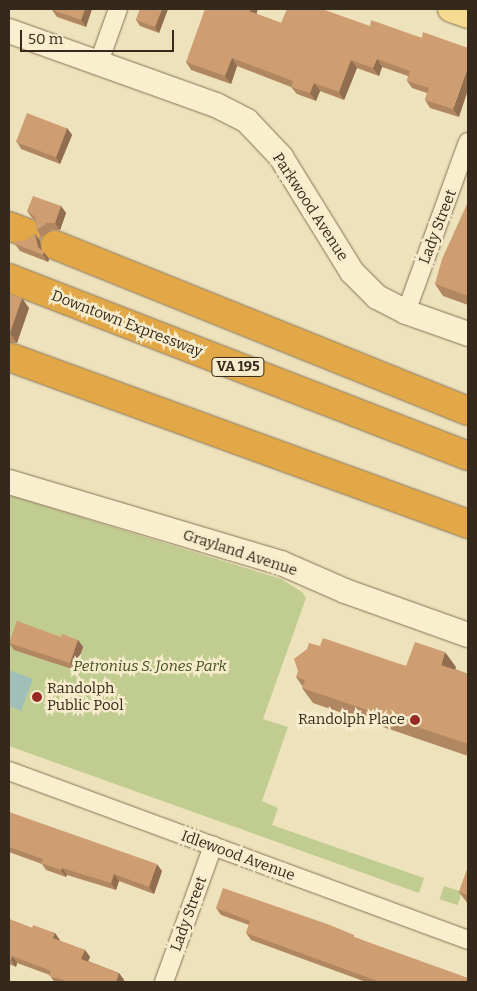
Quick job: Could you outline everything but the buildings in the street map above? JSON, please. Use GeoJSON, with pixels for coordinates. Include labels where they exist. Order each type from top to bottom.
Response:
{"type":"FeatureCollection","features":[{"type":"Feature","properties":{"kind":"highway"},"geometry":{"type":"LineString","coordinates":[[55,245],[468,411]]}},
{"type":"Feature","properties":{"kind":"highway","name":"Downtown Expressway"},"geometry":{"type":"LineString","coordinates":[[9,278],[468,456]]}},
{"type":"Feature","properties":{"kind":"highway"},"geometry":{"type":"LineString","coordinates":[[12,358],[468,524]]}},
{"type":"Feature","properties":{"kind":"main road"},"geometry":{"type":"LineString","coordinates":[[451,9],[468,15]]}},
{"type":"Feature","properties":{"kind":"street"},"geometry":{"type":"LineString","coordinates":[[99,62],[118,9]]}},
{"type":"Feature","properties":{"kind":"street","name":"Parkwood Avenue"},"geometry":{"type":"LineString","coordinates":[[9,31],[216,105],[247,121],[281,157],[352,272],[377,297],[406,312],[468,334]]}},
{"type":"Feature","properties":{"kind":"street","name":"Lady Street"},"geometry":{"type":"LineString","coordinates":[[406,312],[468,142]]}},
{"type":"Feature","properties":{"kind":"street","name":"Grayland Avenue"},"geometry":{"type":"LineString","coordinates":[[9,482],[281,563],[345,591],[468,635]]}},
{"type":"Feature","properties":{"kind":"street","name":"Idlewood Avenue"},"geometry":{"type":"LineString","coordinates":[[9,771],[468,940]]}},
{"type":"Feature","properties":{"kind":"street","name":"Lady Street"},"geometry":{"type":"LineString","coordinates":[[164,982],[213,846]]}},
{"type":"Feature","properties":{"kind":"green space","name":"Petronius S. Jones Park"},"geometry":{"type":"Polygon","coordinates":[[[9,495],[281,579],[302,592],[306,598],[263,719],[288,727],[262,801],[278,808],[272,825],[424,878],[419,893],[9,746],[9,495]]]}},
{"type":"Feature","properties":{"kind":"green space"},"geometry":{"type":"Polygon","coordinates":[[[444,886],[462,892],[458,905],[440,899],[444,886]]]}},
{"type":"Feature","properties":{"kind":"water"},"geometry":{"type":"Polygon","coordinates":[[[9,670],[33,679],[21,711],[9,706],[9,670]]]}},
{"type":"Feature","properties":{"kind":"place","name":"Randolph Public Pool"},"geometry":{"type":"Point","coordinates":[37,697]}},
{"type":"Feature","properties":{"kind":"place","name":"Randolph Place"},"geometry":{"type":"Point","coordinates":[415,720]}}]}
